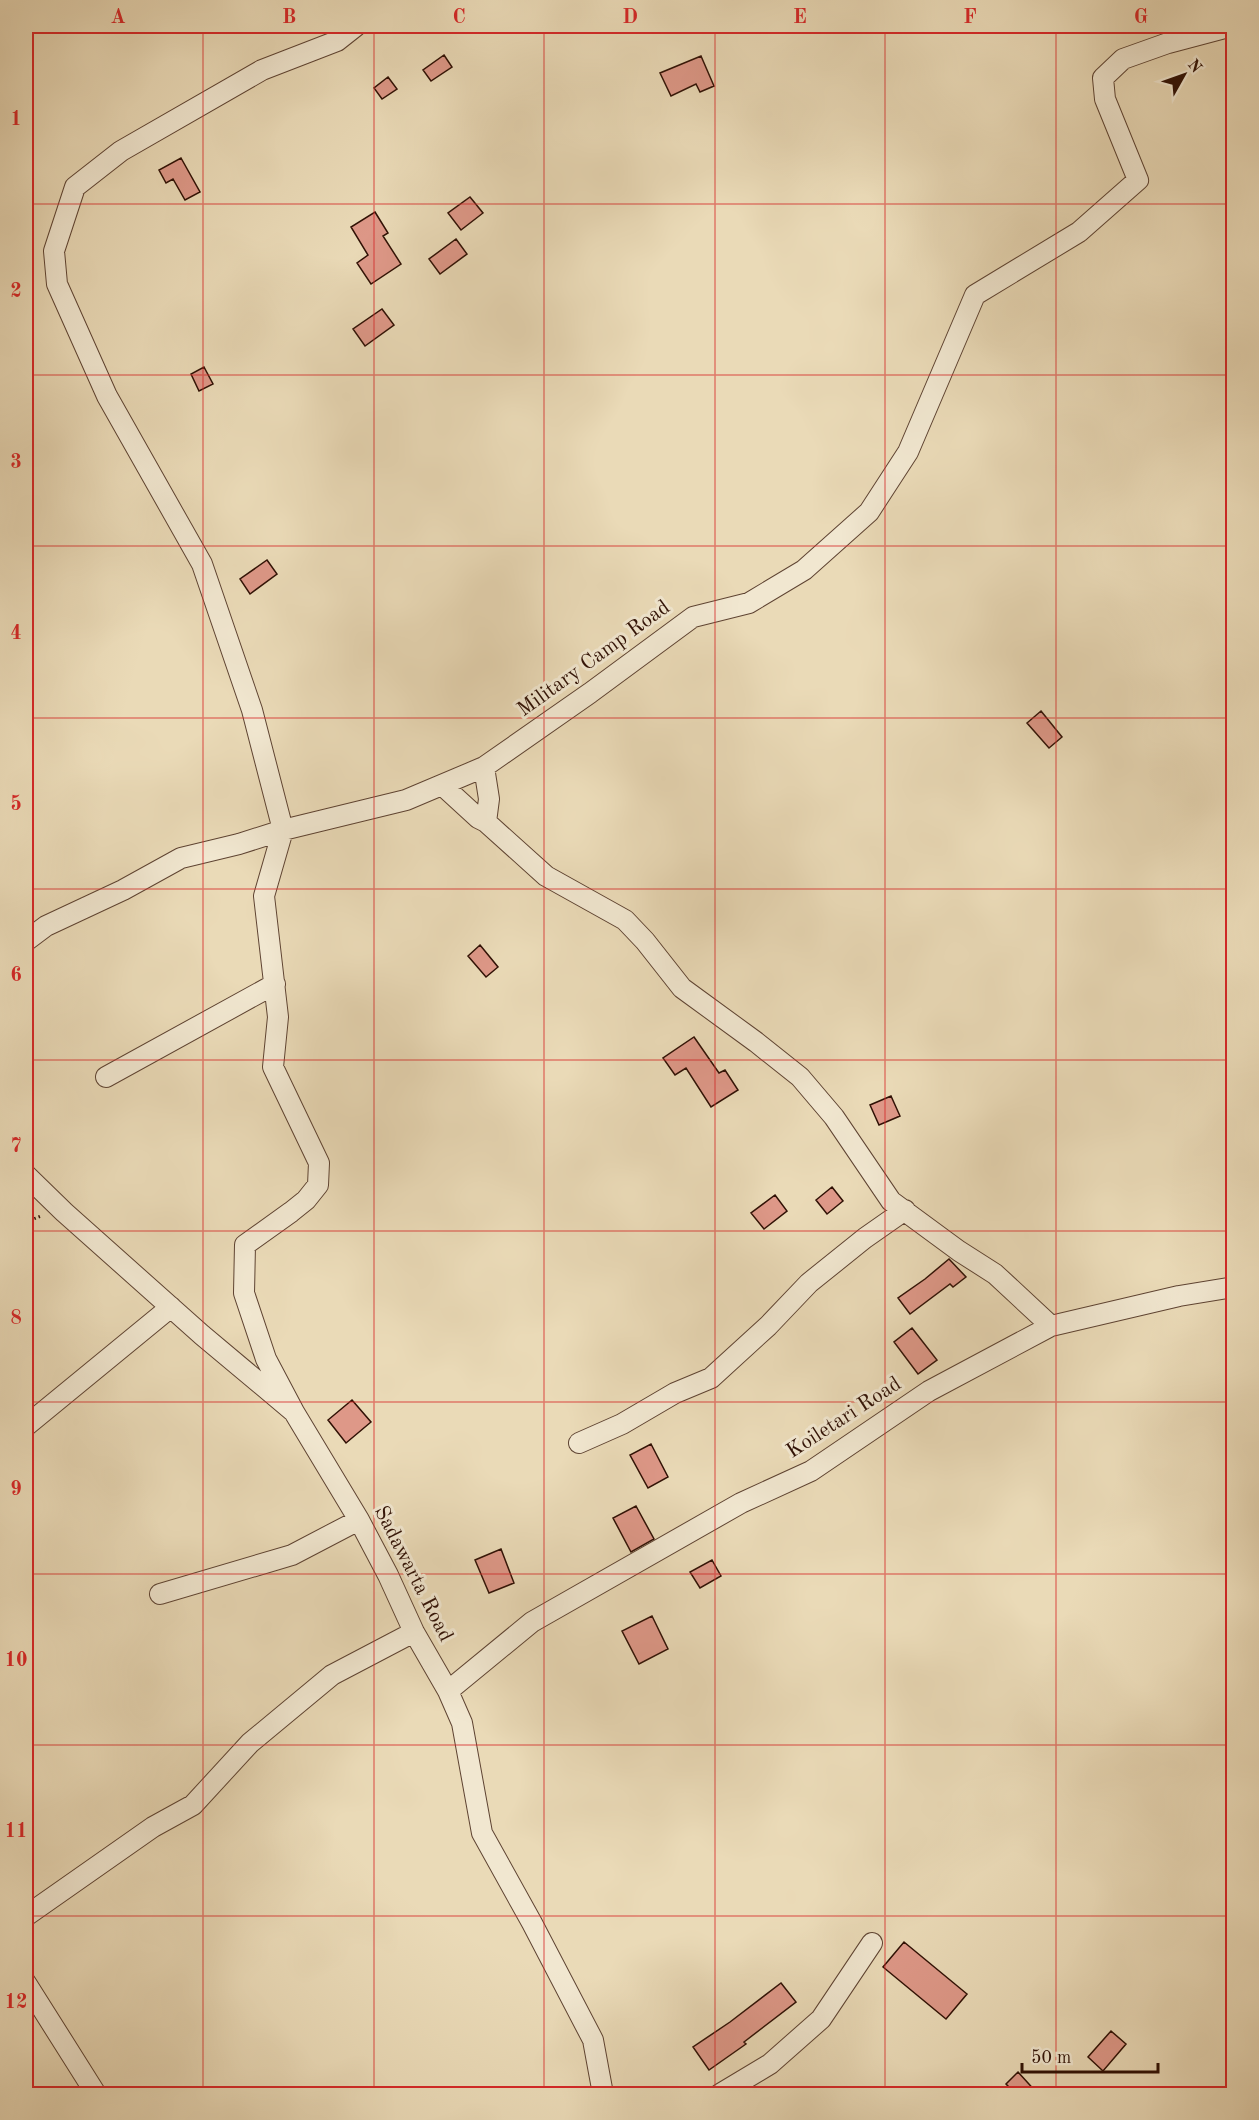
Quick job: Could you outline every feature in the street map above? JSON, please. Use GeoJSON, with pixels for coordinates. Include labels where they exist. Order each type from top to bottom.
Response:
{"type":"FeatureCollection","features":[{"type":"Feature","properties":{"kind":"street"},"geometry":{"type":"LineString","coordinates":[[294,1412],[266,1359],[244,1293],[245,1245],[298,1206],[318,1185],[320,1163],[273,1067],[278,1017],[264,896],[283,830],[252,710],[202,564],[107,396],[57,284],[54,251],[75,187],[121,151],[262,70],[337,41],[356,26]]}},
{"type":"Feature","properties":{"kind":"street","name":"Military Camp Road"},"geometry":{"type":"LineString","coordinates":[[26,941],[46,926],[123,890],[181,858],[406,800],[484,766],[693,618],[749,603],[804,570],[869,512],[908,452],[975,296],[1079,232],[1138,180],[1105,99],[1103,78],[1123,59],[1168,43],[1232,26]]}},
{"type":"Feature","properties":{"kind":"street"},"geometry":{"type":"LineString","coordinates":[[484,766],[489,799],[486,822]]}},
{"type":"Feature","properties":{"kind":"street"},"geometry":{"type":"LineString","coordinates":[[442,785],[546,876],[625,920],[645,940],[682,988],[801,1077],[834,1117],[891,1201],[959,1251],[995,1274],[1051,1326]]}},
{"type":"Feature","properties":{"kind":"street"},"geometry":{"type":"LineString","coordinates":[[106,1077],[275,984]]}},
{"type":"Feature","properties":{"kind":"street","name":"Sadawarta Road"},"geometry":{"type":"LineString","coordinates":[[26,1175],[171,1307],[294,1412],[359,1521],[388,1575],[414,1632],[448,1691],[462,1723],[482,1833],[593,2040],[603,2094]]}},
{"type":"Feature","properties":{"kind":"street"},"geometry":{"type":"LineString","coordinates":[[579,1443],[622,1424],[675,1393],[711,1378],[768,1326],[809,1283],[865,1238],[906,1210]]}},
{"type":"Feature","properties":{"kind":"street","name":"Koiletari Road"},"geometry":{"type":"LineString","coordinates":[[448,1691],[532,1622],[741,1503],[811,1471],[929,1391],[1051,1326],[1179,1296],[1233,1287]]}},
{"type":"Feature","properties":{"kind":"street"},"geometry":{"type":"LineString","coordinates":[[26,1426],[171,1307]]}},
{"type":"Feature","properties":{"kind":"street"},"geometry":{"type":"LineString","coordinates":[[160,1594],[292,1555],[359,1521]]}},
{"type":"Feature","properties":{"kind":"street"},"geometry":{"type":"LineString","coordinates":[[26,1916],[153,1827],[193,1805],[250,1743],[332,1675],[414,1632]]}},
{"type":"Feature","properties":{"kind":"street"},"geometry":{"type":"LineString","coordinates":[[720,2094],[770,2064],[821,2019],[872,1943]]}},
{"type":"Feature","properties":{"kind":"street"},"geometry":{"type":"LineString","coordinates":[[26,1983],[96,2094]]}},
{"type":"Feature","properties":{"kind":"building"},"geometry":{"type":"Polygon","coordinates":[[[444,55],[452,67],[431,81],[423,70],[444,55]]]}},
{"type":"Feature","properties":{"kind":"building"},"geometry":{"type":"Polygon","coordinates":[[[701,56],[714,86],[700,92],[696,84],[671,96],[660,73],[701,56]]]}},
{"type":"Feature","properties":{"kind":"building"},"geometry":{"type":"Polygon","coordinates":[[[388,77],[397,89],[382,99],[374,88],[388,77]]]}},
{"type":"Feature","properties":{"kind":"building"},"geometry":{"type":"Polygon","coordinates":[[[181,158],[200,192],[185,200],[173,179],[166,183],[159,170],[181,158]]]}},
{"type":"Feature","properties":{"kind":"building"},"geometry":{"type":"Polygon","coordinates":[[[470,197],[483,213],[461,230],[448,213],[470,197]]]}},
{"type":"Feature","properties":{"kind":"building"},"geometry":{"type":"Polygon","coordinates":[[[375,212],[388,233],[383,236],[401,264],[371,284],[357,263],[368,255],[351,227],[375,212]]]}},
{"type":"Feature","properties":{"kind":"building"},"geometry":{"type":"Polygon","coordinates":[[[456,239],[467,254],[440,274],[429,259],[456,239]]]}},
{"type":"Feature","properties":{"kind":"building"},"geometry":{"type":"Polygon","coordinates":[[[382,309],[394,325],[365,346],[353,329],[382,309]]]}},
{"type":"Feature","properties":{"kind":"building"},"geometry":{"type":"Polygon","coordinates":[[[204,367],[213,384],[199,391],[191,374],[204,367]]]}},
{"type":"Feature","properties":{"kind":"building"},"geometry":{"type":"Polygon","coordinates":[[[267,560],[277,574],[250,594],[240,579],[267,560]]]}},
{"type":"Feature","properties":{"kind":"building"},"geometry":{"type":"Polygon","coordinates":[[[1041,711],[1062,737],[1049,748],[1027,723],[1041,711]]]}},
{"type":"Feature","properties":{"kind":"building"},"geometry":{"type":"Polygon","coordinates":[[[480,945],[498,967],[486,977],[468,956],[480,945]]]}},
{"type":"Feature","properties":{"kind":"building"},"geometry":{"type":"Polygon","coordinates":[[[694,1037],[719,1073],[725,1070],[738,1090],[711,1107],[686,1068],[675,1075],[663,1058],[694,1037]]]}},
{"type":"Feature","properties":{"kind":"building"},"geometry":{"type":"Polygon","coordinates":[[[891,1096],[900,1116],[879,1125],[870,1105],[891,1096]]]}},
{"type":"Feature","properties":{"kind":"building"},"geometry":{"type":"Polygon","coordinates":[[[832,1187],[843,1201],[827,1214],[816,1200],[832,1187]]]}},
{"type":"Feature","properties":{"kind":"building"},"geometry":{"type":"Polygon","coordinates":[[[775,1195],[787,1211],[764,1229],[751,1213],[775,1195]]]}},
{"type":"Feature","properties":{"kind":"building"},"geometry":{"type":"Polygon","coordinates":[[[949,1259],[966,1277],[953,1287],[950,1284],[910,1314],[898,1298],[949,1259]]]}},
{"type":"Feature","properties":{"kind":"building"},"geometry":{"type":"Polygon","coordinates":[[[912,1328],[937,1360],[918,1374],[894,1342],[912,1328]]]}},
{"type":"Feature","properties":{"kind":"building"},"geometry":{"type":"Polygon","coordinates":[[[352,1400],[371,1422],[346,1443],[328,1420],[352,1400]]]}},
{"type":"Feature","properties":{"kind":"building"},"geometry":{"type":"Polygon","coordinates":[[[651,1444],[668,1477],[648,1488],[630,1455],[651,1444]]]}},
{"type":"Feature","properties":{"kind":"building"},"geometry":{"type":"Polygon","coordinates":[[[636,1506],[654,1539],[631,1552],[613,1518],[636,1506]]]}},
{"type":"Feature","properties":{"kind":"building"},"geometry":{"type":"Polygon","coordinates":[[[501,1549],[514,1583],[489,1593],[475,1560],[501,1549]]]}},
{"type":"Feature","properties":{"kind":"building"},"geometry":{"type":"Polygon","coordinates":[[[712,1560],[721,1576],[700,1588],[690,1572],[712,1560]]]}},
{"type":"Feature","properties":{"kind":"building"},"geometry":{"type":"Polygon","coordinates":[[[652,1616],[668,1649],[639,1664],[622,1631],[652,1616]]]}},
{"type":"Feature","properties":{"kind":"building"},"geometry":{"type":"Polygon","coordinates":[[[904,1942],[967,1994],[946,2019],[883,1967],[904,1942]]]}},
{"type":"Feature","properties":{"kind":"building"},"geometry":{"type":"Polygon","coordinates":[[[781,1983],[796,2002],[744,2042],[746,2044],[709,2070],[693,2047],[781,1983]]]}},
{"type":"Feature","properties":{"kind":"building"},"geometry":{"type":"Polygon","coordinates":[[[1111,2031],[1126,2044],[1103,2071],[1088,2057],[1111,2031]]]}},
{"type":"Feature","properties":{"kind":"building"},"geometry":{"type":"Polygon","coordinates":[[[1018,2072],[1038,2094],[1016,2094],[1006,2084],[1018,2072]]]}}]}
